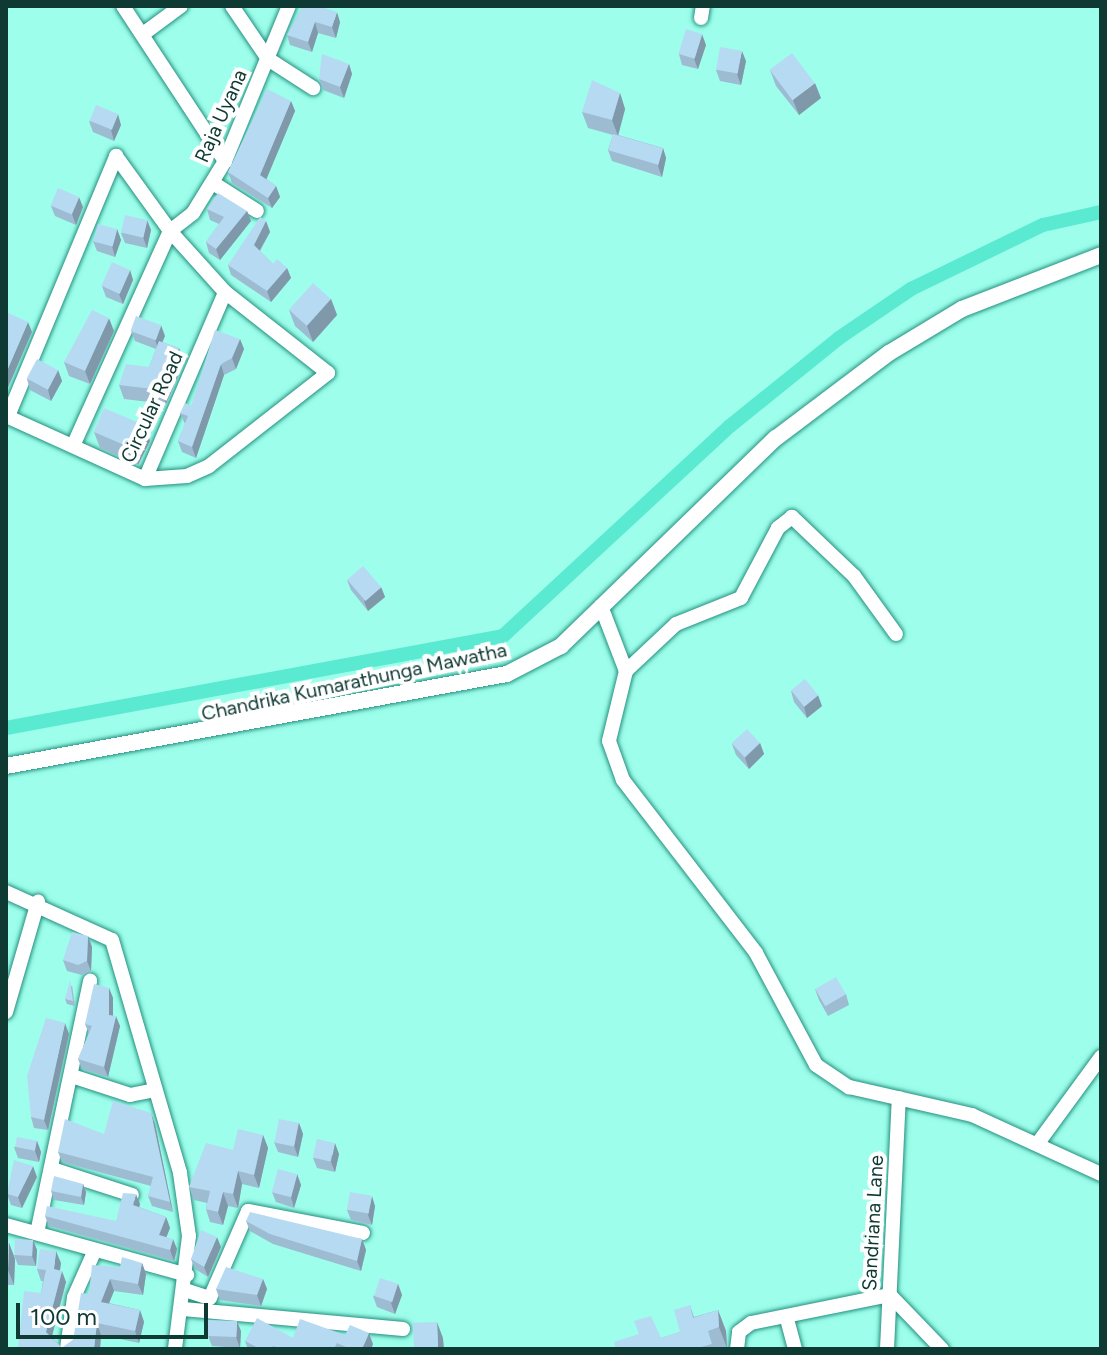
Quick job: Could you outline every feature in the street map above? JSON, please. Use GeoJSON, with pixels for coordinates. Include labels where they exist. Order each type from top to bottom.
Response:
{"type":"FeatureCollection","features":[{"type":"Feature","properties":{"kind":"main road","name":"Chandrika Kumarathunga Mawatha"},"geometry":{"type":"LineString","coordinates":[[6,766],[507,674],[561,646],[776,438],[889,353],[975,303],[1101,255]]}},
{"type":"Feature","properties":{"kind":"street"},"geometry":{"type":"LineString","coordinates":[[123,6],[225,161]]}},
{"type":"Feature","properties":{"kind":"street"},"geometry":{"type":"LineString","coordinates":[[143,34],[181,6]]}},
{"type":"Feature","properties":{"kind":"street"},"geometry":{"type":"LineString","coordinates":[[232,6],[268,59],[313,88]]}},
{"type":"Feature","properties":{"kind":"street","name":"Raja Uyana"},"geometry":{"type":"LineString","coordinates":[[74,444],[170,231],[213,183],[225,161],[289,6]]}},
{"type":"Feature","properties":{"kind":"street"},"geometry":{"type":"LineString","coordinates":[[7,416],[116,156],[170,231],[225,292],[328,373],[209,466],[187,476],[145,479]]}},
{"type":"Feature","properties":{"kind":"street"},"geometry":{"type":"LineString","coordinates":[[213,183],[257,211]]}},
{"type":"Feature","properties":{"kind":"street","name":"Circular Road"},"geometry":{"type":"LineString","coordinates":[[7,416],[145,479],[225,292]]}},
{"type":"Feature","properties":{"kind":"street"},"geometry":{"type":"LineString","coordinates":[[896,634],[854,576],[792,517],[778,528],[741,598],[676,624],[626,671],[609,741],[623,780],[756,953],[816,1065],[849,1087],[972,1115],[1101,1174]]}},
{"type":"Feature","properties":{"kind":"street"},"geometry":{"type":"LineString","coordinates":[[601,606],[626,671]]}},
{"type":"Feature","properties":{"kind":"street"},"geometry":{"type":"LineString","coordinates":[[6,892],[38,902],[112,940],[180,1173],[186,1283],[175,1349]]}},
{"type":"Feature","properties":{"kind":"street"},"geometry":{"type":"LineString","coordinates":[[6,1012],[38,902]]}},
{"type":"Feature","properties":{"kind":"street"},"geometry":{"type":"LineString","coordinates":[[37,1233],[75,1077],[90,981]]}},
{"type":"Feature","properties":{"kind":"street"},"geometry":{"type":"LineString","coordinates":[[1038,1143],[1101,1057]]}},
{"type":"Feature","properties":{"kind":"street"},"geometry":{"type":"LineString","coordinates":[[75,1077],[130,1095],[155,1090]]}},
{"type":"Feature","properties":{"kind":"street","name":"Sandriana Lane"},"geometry":{"type":"LineString","coordinates":[[887,1349],[899,1098]]}},
{"type":"Feature","properties":{"kind":"street"},"geometry":{"type":"LineString","coordinates":[[52,1169],[132,1195]]}},
{"type":"Feature","properties":{"kind":"street"},"geometry":{"type":"LineString","coordinates":[[6,1225],[95,1250],[186,1283],[210,1298],[248,1211],[260,1208],[363,1233]]}},
{"type":"Feature","properties":{"kind":"street"},"geometry":{"type":"LineString","coordinates":[[67,1349],[74,1297],[95,1250]]}},
{"type":"Feature","properties":{"kind":"street"},"geometry":{"type":"LineString","coordinates":[[737,1349],[739,1332],[751,1323],[787,1319],[890,1295],[942,1349]]}},
{"type":"Feature","properties":{"kind":"street"},"geometry":{"type":"LineString","coordinates":[[183,1309],[403,1329]]}},
{"type":"Feature","properties":{"kind":"street"},"geometry":{"type":"LineString","coordinates":[[787,1319],[795,1349]]}},
{"type":"Feature","properties":{"kind":"building"},"geometry":{"type":"Polygon","coordinates":[[[303,6],[318,6],[337,12],[332,27],[315,22],[308,42],[287,35],[303,6]]]}},
{"type":"Feature","properties":{"kind":"building"},"geometry":{"type":"Polygon","coordinates":[[[686,29],[702,34],[695,59],[678,54],[686,29]]]}},
{"type":"Feature","properties":{"kind":"building"},"geometry":{"type":"Polygon","coordinates":[[[720,47],[742,51],[738,73],[716,70],[720,47]]]}},
{"type":"Feature","properties":{"kind":"building"},"geometry":{"type":"Polygon","coordinates":[[[792,53],[815,83],[793,100],[770,70],[792,53]]]}},
{"type":"Feature","properties":{"kind":"building"},"geometry":{"type":"Polygon","coordinates":[[[322,54],[349,64],[340,87],[319,79],[322,54]]]}},
{"type":"Feature","properties":{"kind":"building"},"geometry":{"type":"Polygon","coordinates":[[[592,80],[620,93],[612,120],[582,112],[592,80]]]}},
{"type":"Feature","properties":{"kind":"building"},"geometry":{"type":"Polygon","coordinates":[[[267,89],[291,101],[260,175],[276,186],[268,198],[228,172],[267,89]]]}},
{"type":"Feature","properties":{"kind":"building"},"geometry":{"type":"Polygon","coordinates":[[[96,105],[118,114],[112,130],[90,121],[96,105]]]}},
{"type":"Feature","properties":{"kind":"building"},"geometry":{"type":"Polygon","coordinates":[[[613,134],[663,148],[658,165],[608,150],[613,134]]]}},
{"type":"Feature","properties":{"kind":"building"},"geometry":{"type":"Polygon","coordinates":[[[58,188],[79,197],[72,214],[51,205],[58,188]]]}},
{"type":"Feature","properties":{"kind":"building"},"geometry":{"type":"Polygon","coordinates":[[[218,193],[247,211],[216,249],[206,242],[224,217],[207,209],[218,193]]]}},
{"type":"Feature","properties":{"kind":"building"},"geometry":{"type":"Polygon","coordinates":[[[125,215],[147,220],[143,238],[121,233],[125,215]]]}},
{"type":"Feature","properties":{"kind":"building"},"geometry":{"type":"Polygon","coordinates":[[[260,217],[266,221],[254,245],[273,264],[277,259],[287,268],[267,291],[228,265],[260,217]]]}},
{"type":"Feature","properties":{"kind":"building"},"geometry":{"type":"Polygon","coordinates":[[[98,224],[117,229],[113,247],[93,241],[98,224]]]}},
{"type":"Feature","properties":{"kind":"building"},"geometry":{"type":"Polygon","coordinates":[[[112,262],[130,270],[120,294],[101,286],[112,262]]]}},
{"type":"Feature","properties":{"kind":"building"},"geometry":{"type":"Polygon","coordinates":[[[313,283],[331,299],[307,326],[289,310],[313,283]]]}},
{"type":"Feature","properties":{"kind":"building"},"geometry":{"type":"Polygon","coordinates":[[[92,310],[109,318],[85,371],[64,362],[92,310]]]}},
{"type":"Feature","properties":{"kind":"building"},"geometry":{"type":"Polygon","coordinates":[[[6,312],[28,322],[6,373],[6,312]]]}},
{"type":"Feature","properties":{"kind":"building"},"geometry":{"type":"Polygon","coordinates":[[[136,316],[161,325],[156,340],[131,331],[136,316]]]}},
{"type":"Feature","properties":{"kind":"building"},"geometry":{"type":"Polygon","coordinates":[[[215,330],[240,339],[232,358],[221,364],[192,447],[178,441],[188,416],[180,413],[185,403],[191,406],[215,330]]]}},
{"type":"Feature","properties":{"kind":"building"},"geometry":{"type":"Polygon","coordinates":[[[159,341],[179,348],[161,390],[119,385],[126,364],[149,367],[159,341]]]}},
{"type":"Feature","properties":{"kind":"building"},"geometry":{"type":"Polygon","coordinates":[[[37,359],[58,370],[48,390],[27,378],[37,359]]]}},
{"type":"Feature","properties":{"kind":"building"},"geometry":{"type":"Polygon","coordinates":[[[104,408],[145,425],[134,449],[94,432],[104,408]]]}},
{"type":"Feature","properties":{"kind":"building"},"geometry":{"type":"Polygon","coordinates":[[[363,566],[381,587],[366,601],[347,580],[363,566]]]}},
{"type":"Feature","properties":{"kind":"building"},"geometry":{"type":"Polygon","coordinates":[[[805,679],[818,695],[804,707],[791,690],[805,679]]]}},
{"type":"Feature","properties":{"kind":"building"},"geometry":{"type":"Polygon","coordinates":[[[747,729],[760,743],[745,757],[732,743],[747,729]]]}},
{"type":"Feature","properties":{"kind":"building"},"geometry":{"type":"Polygon","coordinates":[[[72,932],[88,936],[87,961],[78,965],[63,960],[72,932]]]}},
{"type":"Feature","properties":{"kind":"building"},"geometry":{"type":"Polygon","coordinates":[[[836,977],[846,994],[825,1006],[815,989],[836,977]]]}},
{"type":"Feature","properties":{"kind":"building"},"geometry":{"type":"Polygon","coordinates":[[[70,980],[73,1001],[65,999],[70,980]]]}},
{"type":"Feature","properties":{"kind":"building"},"geometry":{"type":"Polygon","coordinates":[[[94,984],[109,988],[109,1015],[116,1016],[104,1067],[78,1059],[92,1026],[85,1024],[94,984]]]}},
{"type":"Feature","properties":{"kind":"building"},"geometry":{"type":"Polygon","coordinates":[[[46,1018],[65,1023],[44,1120],[31,1117],[27,1076],[46,1018]]]}},
{"type":"Feature","properties":{"kind":"building"},"geometry":{"type":"Polygon","coordinates":[[[113,1101],[151,1113],[170,1202],[148,1196],[153,1177],[58,1152],[65,1119],[104,1134],[113,1101]]]}},
{"type":"Feature","properties":{"kind":"building"},"geometry":{"type":"Polygon","coordinates":[[[279,1119],[299,1123],[294,1146],[274,1143],[279,1119]]]}},
{"type":"Feature","properties":{"kind":"building"},"geometry":{"type":"Polygon","coordinates":[[[238,1129],[263,1135],[254,1175],[238,1171],[233,1194],[223,1192],[218,1212],[206,1209],[210,1191],[189,1187],[206,1143],[233,1150],[238,1129]]]}},
{"type":"Feature","properties":{"kind":"building"},"geometry":{"type":"Polygon","coordinates":[[[17,1137],[37,1141],[35,1151],[15,1147],[17,1137]]]}},
{"type":"Feature","properties":{"kind":"building"},"geometry":{"type":"Polygon","coordinates":[[[317,1139],[335,1143],[330,1162],[313,1158],[317,1139]]]}},
{"type":"Feature","properties":{"kind":"building"},"geometry":{"type":"Polygon","coordinates":[[[14,1160],[33,1166],[18,1197],[7,1194],[14,1160]]]}},
{"type":"Feature","properties":{"kind":"building"},"geometry":{"type":"Polygon","coordinates":[[[278,1169],[297,1174],[291,1197],[272,1192],[278,1169]]]}},
{"type":"Feature","properties":{"kind":"building"},"geometry":{"type":"Polygon","coordinates":[[[54,1176],[83,1184],[81,1197],[51,1191],[54,1176]]]}},
{"type":"Feature","properties":{"kind":"building"},"geometry":{"type":"Polygon","coordinates":[[[350,1192],[372,1196],[369,1214],[347,1210],[350,1192]]]}},
{"type":"Feature","properties":{"kind":"building"},"geometry":{"type":"Polygon","coordinates":[[[123,1193],[136,1194],[133,1205],[166,1217],[159,1235],[173,1239],[170,1250],[45,1216],[47,1206],[116,1221],[123,1193]]]}},
{"type":"Feature","properties":{"kind":"building"},"geometry":{"type":"Polygon","coordinates":[[[250,1212],[362,1239],[357,1261],[270,1234],[246,1221],[250,1212]]]}},
{"type":"Feature","properties":{"kind":"building"},"geometry":{"type":"Polygon","coordinates":[[[201,1230],[217,1237],[204,1267],[191,1259],[201,1230]]]}},
{"type":"Feature","properties":{"kind":"building"},"geometry":{"type":"Polygon","coordinates":[[[15,1239],[33,1240],[32,1256],[14,1255],[15,1239]]]}},
{"type":"Feature","properties":{"kind":"building"},"geometry":{"type":"Polygon","coordinates":[[[6,1243],[9,1243],[8,1270],[6,1270],[6,1243]]]}},
{"type":"Feature","properties":{"kind":"building"},"geometry":{"type":"Polygon","coordinates":[[[40,1249],[56,1251],[54,1269],[62,1271],[46,1332],[62,1348],[73,1340],[81,1293],[89,1294],[92,1265],[120,1267],[122,1257],[142,1263],[138,1284],[110,1279],[101,1302],[140,1310],[135,1331],[97,1323],[94,1349],[18,1349],[24,1291],[41,1293],[46,1270],[37,1269],[40,1249]]]}},
{"type":"Feature","properties":{"kind":"building"},"geometry":{"type":"Polygon","coordinates":[[[226,1267],[263,1279],[257,1295],[216,1289],[226,1267]]]}},
{"type":"Feature","properties":{"kind":"building"},"geometry":{"type":"Polygon","coordinates":[[[380,1278],[398,1284],[392,1302],[374,1296],[380,1278]]]}},
{"type":"Feature","properties":{"kind":"building"},"geometry":{"type":"Polygon","coordinates":[[[690,1305],[693,1318],[718,1310],[719,1327],[708,1331],[712,1344],[694,1349],[616,1349],[614,1342],[639,1334],[634,1321],[651,1316],[661,1338],[680,1332],[674,1310],[690,1305]]]}},
{"type":"Feature","properties":{"kind":"building"},"geometry":{"type":"Polygon","coordinates":[[[257,1318],[293,1338],[300,1319],[345,1335],[350,1325],[369,1333],[362,1349],[350,1349],[337,1343],[334,1349],[282,1349],[273,1346],[271,1349],[260,1349],[245,1341],[257,1318]]]}},
{"type":"Feature","properties":{"kind":"building"},"geometry":{"type":"Polygon","coordinates":[[[208,1320],[237,1321],[236,1337],[207,1336],[208,1320]]]}},
{"type":"Feature","properties":{"kind":"building"},"geometry":{"type":"Polygon","coordinates":[[[437,1322],[438,1349],[414,1349],[413,1323],[437,1322]]]}},
{"type":"Feature","properties":{"kind":"waterway"},"geometry":{"type":"LineString","coordinates":[[6,728],[503,636],[730,426],[839,338],[911,289],[1043,225],[1101,212]]}}]}
